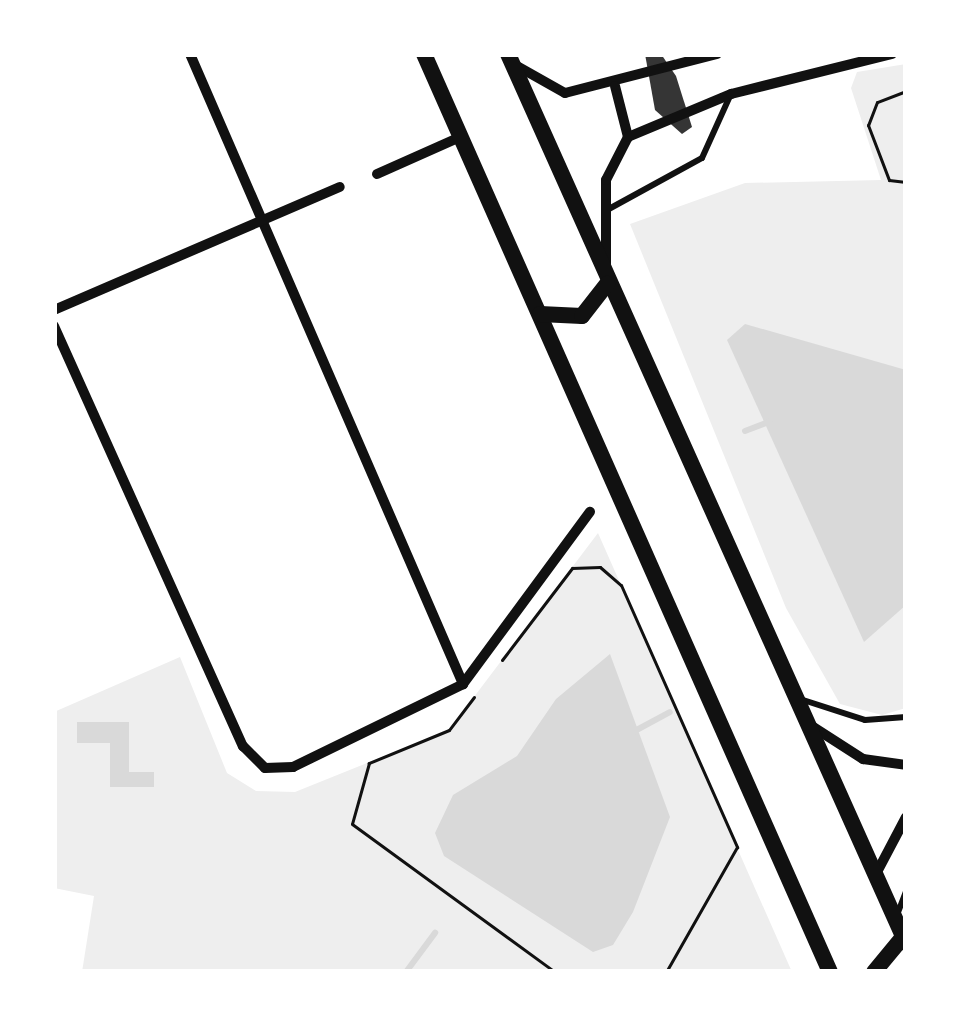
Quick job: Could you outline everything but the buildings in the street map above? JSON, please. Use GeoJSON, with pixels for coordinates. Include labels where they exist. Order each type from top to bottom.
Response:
{"type":"FeatureCollection","features":[{"type":"Feature","properties":{"kind":"main road"},"geometry":{"type":"LineString","coordinates":[[424,54],[832,971]]}},
{"type":"Feature","properties":{"kind":"main road"},"geometry":{"type":"LineString","coordinates":[[510,59],[905,940],[874,972]]}},
{"type":"Feature","properties":{"kind":"main road"},"geometry":{"type":"LineString","coordinates":[[540,314],[583,316],[607,284]]}},
{"type":"Feature","properties":{"kind":"street"},"geometry":{"type":"LineString","coordinates":[[190,54],[463,684]]}},
{"type":"Feature","properties":{"kind":"street"},"geometry":{"type":"LineString","coordinates":[[510,59],[565,93],[615,86],[717,54]]}},
{"type":"Feature","properties":{"kind":"street"},"geometry":{"type":"LineString","coordinates":[[607,284],[606,180],[628,137],[731,94],[892,54]]}},
{"type":"Feature","properties":{"kind":"street"},"geometry":{"type":"LineString","coordinates":[[615,86],[628,137]]}},
{"type":"Feature","properties":{"kind":"street"},"geometry":{"type":"LineString","coordinates":[[377,174],[460,137]]}},
{"type":"Feature","properties":{"kind":"street"},"geometry":{"type":"LineString","coordinates":[[54,310],[340,187]]}},
{"type":"Feature","properties":{"kind":"street"},"geometry":{"type":"LineString","coordinates":[[54,326],[243,746],[265,768],[293,767],[463,684],[590,512]]}},
{"type":"Feature","properties":{"kind":"street"},"geometry":{"type":"LineString","coordinates":[[804,721],[862,759],[906,765]]}},
{"type":"Feature","properties":{"kind":"street"},"geometry":{"type":"LineString","coordinates":[[876,874],[906,817]]}},
{"type":"Feature","properties":{"kind":"lane"},"geometry":{"type":"LineString","coordinates":[[605,213],[626,190],[702,158],[731,94]]}},
{"type":"Feature","properties":{"kind":"lane"},"geometry":{"type":"LineString","coordinates":[[793,696],[865,720],[906,717]]}},
{"type":"Feature","properties":{"kind":"lane"},"geometry":{"type":"LineString","coordinates":[[896,918],[906,892]]}},
{"type":"Feature","properties":{"kind":"path"},"geometry":{"type":"LineString","coordinates":[[906,91],[877,102],[868,125],[889,180],[906,182]]}},
{"type":"Feature","properties":{"kind":"path"},"geometry":{"type":"LineString","coordinates":[[490,676],[572,568],[600,567],[621,585],[737,847],[666,972]]}},
{"type":"Feature","properties":{"kind":"path"},"geometry":{"type":"LineString","coordinates":[[477,694],[449,730],[369,763],[352,824],[555,972]]}},
{"type":"Feature","properties":{"kind":"shaded area"},"geometry":{"type":"Polygon","coordinates":[[[906,64],[906,708],[882,715],[840,704],[786,608],[630,224],[745,183],[881,180],[851,88],[857,72],[906,64]]]}},
{"type":"Feature","properties":{"kind":"shaded area"},"geometry":{"type":"Polygon","coordinates":[[[745,324],[906,370],[906,605],[864,642],[727,340],[745,324]]]}},
{"type":"Feature","properties":{"kind":"shaded area"},"geometry":{"type":"Polygon","coordinates":[[[598,533],[792,972],[82,972],[94,896],[54,888],[54,712],[180,657],[227,773],[256,791],[295,792],[449,730],[598,533]]]}},
{"type":"Feature","properties":{"kind":"shaded area"},"geometry":{"type":"Polygon","coordinates":[[[610,654],[670,817],[633,912],[613,945],[593,952],[444,856],[435,833],[453,795],[517,756],[556,699],[610,654]]]}},
{"type":"Feature","properties":{"kind":"shaded area"},"geometry":{"type":"Polygon","coordinates":[[[77,722],[129,722],[129,772],[154,772],[154,787],[110,787],[110,743],[77,743],[77,722]]]}},
{"type":"Feature","properties":{"kind":"waterway"},"geometry":{"type":"LineString","coordinates":[[745,431],[769,422]]}},
{"type":"Feature","properties":{"kind":"waterway"},"geometry":{"type":"LineString","coordinates":[[631,733],[670,712]]}},
{"type":"Feature","properties":{"kind":"waterway"},"geometry":{"type":"LineString","coordinates":[[406,972],[435,933]]}}]}
